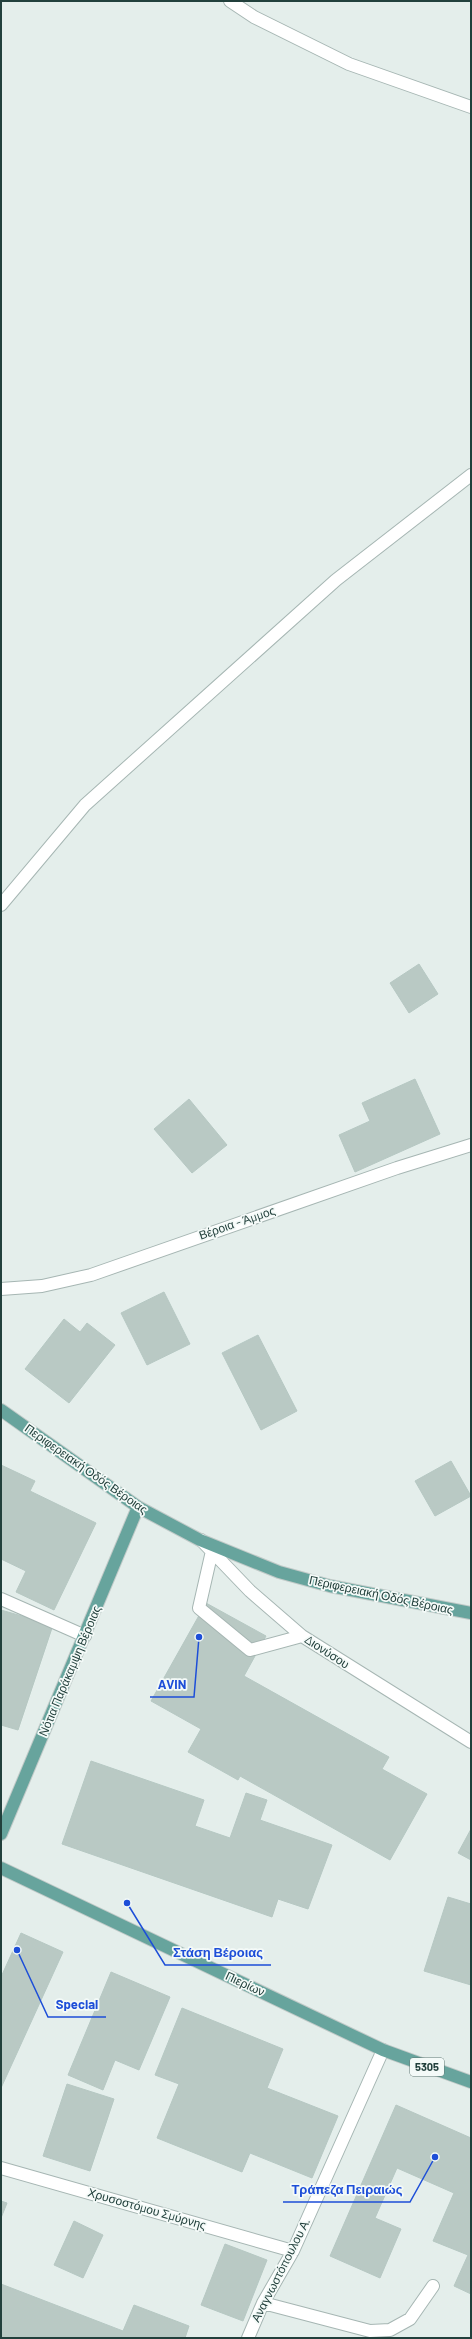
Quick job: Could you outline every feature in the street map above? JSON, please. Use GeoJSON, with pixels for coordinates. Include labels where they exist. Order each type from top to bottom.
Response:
{"type":"FeatureCollection","features":[{"type":"Feature","properties":{"kind":"main road","name":"Περιφερειακή Οδός Βέροιας"},"geometry":{"type":"LineString","coordinates":[[1,1410],[138,1508],[200,1540],[279,1572],[323,1584],[471,1613]]}},
{"type":"Feature","properties":{"kind":"main road","name":"Νότια Παράκαμψη Βέροιας"},"geometry":{"type":"LineString","coordinates":[[1,1834],[138,1508]]}},
{"type":"Feature","properties":{"kind":"main road","name":"Πιερίων"},"geometry":{"type":"LineString","coordinates":[[1,1868],[383,2050],[471,2082]]}},
{"type":"Feature","properties":{"kind":"street"},"geometry":{"type":"LineString","coordinates":[[230,1],[254,17],[349,64],[471,107]]}},
{"type":"Feature","properties":{"kind":"street"},"geometry":{"type":"LineString","coordinates":[[1,905],[85,805],[336,580],[471,476]]}},
{"type":"Feature","properties":{"kind":"street","name":"Βέροια - Άμμος"},"geometry":{"type":"LineString","coordinates":[[1,1289],[42,1286],[91,1275],[397,1168],[471,1145]]}},
{"type":"Feature","properties":{"kind":"street","name":"Διονύσου"},"geometry":{"type":"LineString","coordinates":[[200,1540],[250,1591],[302,1636],[471,1742]]}},
{"type":"Feature","properties":{"kind":"street"},"geometry":{"type":"LineString","coordinates":[[212,1551],[199,1608],[250,1650],[302,1636]]}},
{"type":"Feature","properties":{"kind":"street"},"geometry":{"type":"LineString","coordinates":[[1,1599],[85,1636]]}},
{"type":"Feature","properties":{"kind":"street","name":"Αναγνωστόπουλου Α."},"geometry":{"type":"LineString","coordinates":[[248,2338],[263,2302],[293,2251],[383,2050]]}},
{"type":"Feature","properties":{"kind":"street","name":"Χρυσοστόμου Σμύρνης"},"geometry":{"type":"LineString","coordinates":[[1,2168],[293,2251]]}},
{"type":"Feature","properties":{"kind":"street"},"geometry":{"type":"LineString","coordinates":[[263,2302],[370,2331],[390,2330],[410,2319],[433,2286]]}},
{"type":"Feature","properties":{"kind":"building"},"geometry":{"type":"Polygon","coordinates":[[[419,964],[438,994],[409,1013],[390,983],[419,964]]]}},
{"type":"Feature","properties":{"kind":"building"},"geometry":{"type":"Polygon","coordinates":[[[415,1079],[440,1134],[355,1172],[339,1135],[370,1121],[362,1103],[415,1079]]]}},
{"type":"Feature","properties":{"kind":"building"},"geometry":{"type":"Polygon","coordinates":[[[189,1099],[227,1145],[192,1173],[154,1129],[189,1099]]]}},
{"type":"Feature","properties":{"kind":"building"},"geometry":{"type":"Polygon","coordinates":[[[164,1292],[190,1344],[147,1365],[121,1313],[164,1292]]]}},
{"type":"Feature","properties":{"kind":"building"},"geometry":{"type":"Polygon","coordinates":[[[64,1319],[80,1332],[87,1323],[115,1345],[69,1403],[25,1369],[64,1319]]]}},
{"type":"Feature","properties":{"kind":"building"},"geometry":{"type":"Polygon","coordinates":[[[258,1335],[297,1411],[261,1430],[222,1353],[258,1335]]]}},
{"type":"Feature","properties":{"kind":"building"},"geometry":{"type":"Polygon","coordinates":[[[451,1461],[471,1496],[435,1516],[415,1481],[451,1461]]]}},
{"type":"Feature","properties":{"kind":"building"},"geometry":{"type":"Polygon","coordinates":[[[1,1465],[35,1481],[30,1491],[96,1523],[54,1610],[16,1592],[26,1571],[1,1559],[1,1465]]]}},
{"type":"Feature","properties":{"kind":"building"},"geometry":{"type":"Polygon","coordinates":[[[206,1603],[266,1636],[244,1676],[389,1757],[382,1769],[427,1794],[390,1860],[240,1776],[238,1780],[188,1752],[201,1729],[151,1701],[206,1603]]]}},
{"type":"Feature","properties":{"kind":"building"},"geometry":{"type":"Polygon","coordinates":[[[1,1610],[53,1625],[18,1730],[1,1725],[1,1610]]]}},
{"type":"Feature","properties":{"kind":"building"},"geometry":{"type":"Polygon","coordinates":[[[91,1761],[204,1800],[195,1826],[230,1838],[246,1793],[267,1800],[260,1820],[332,1845],[308,1909],[278,1899],[272,1917],[62,1844],[91,1761]]]}},
{"type":"Feature","properties":{"kind":"building"},"geometry":{"type":"Polygon","coordinates":[[[471,1829],[471,1860],[458,1853],[471,1829]]]}},
{"type":"Feature","properties":{"kind":"building"},"geometry":{"type":"Polygon","coordinates":[[[448,1897],[471,1904],[471,1985],[424,1971],[448,1897]]]}},
{"type":"Feature","properties":{"kind":"building"},"geometry":{"type":"Polygon","coordinates":[[[21,1933],[63,1952],[1,2088],[1,1977],[21,1933]]]}},
{"type":"Feature","properties":{"kind":"building"},"geometry":{"type":"Polygon","coordinates":[[[111,1972],[170,1997],[139,2070],[115,2060],[103,2090],[68,2075],[111,1972]]]}},
{"type":"Feature","properties":{"kind":"building"},"geometry":{"type":"Polygon","coordinates":[[[182,2008],[283,2049],[267,2088],[338,2116],[312,2178],[250,2153],[242,2172],[157,2138],[179,2084],[155,2075],[182,2008]]]}},
{"type":"Feature","properties":{"kind":"building"},"geometry":{"type":"Polygon","coordinates":[[[67,2084],[114,2099],[90,2171],[43,2156],[67,2084]]]}},
{"type":"Feature","properties":{"kind":"building"},"geometry":{"type":"Polygon","coordinates":[[[396,2105],[471,2138],[471,2294],[454,2286],[468,2255],[433,2241],[454,2193],[397,2168],[375,2218],[401,2229],[380,2278],[330,2256],[396,2105]]]}},
{"type":"Feature","properties":{"kind":"building"},"geometry":{"type":"Polygon","coordinates":[[[1,2201],[7,2203],[1,2218],[1,2201]]]}},
{"type":"Feature","properties":{"kind":"building"},"geometry":{"type":"Polygon","coordinates":[[[74,2221],[103,2235],[83,2278],[54,2265],[74,2221]]]}},
{"type":"Feature","properties":{"kind":"building"},"geometry":{"type":"Polygon","coordinates":[[[225,2244],[267,2260],[243,2321],[201,2305],[225,2244]]]}},
{"type":"Feature","properties":{"kind":"building"},"geometry":{"type":"Polygon","coordinates":[[[1,2284],[123,2331],[134,2305],[189,2326],[185,2338],[1,2338],[1,2284]]]}},
{"type":"Feature","properties":{"kind":"place","name":"AVIN"},"geometry":{"type":"Point","coordinates":[199,1637]}},
{"type":"Feature","properties":{"kind":"place","name":"Στάση Βέροιας"},"geometry":{"type":"Point","coordinates":[127,1903]}},
{"type":"Feature","properties":{"kind":"place","name":"Special"},"geometry":{"type":"Point","coordinates":[17,1950]}},
{"type":"Feature","properties":{"kind":"place","name":"Τράπεζα Πειραιώς"},"geometry":{"type":"Point","coordinates":[435,2157]}}]}
